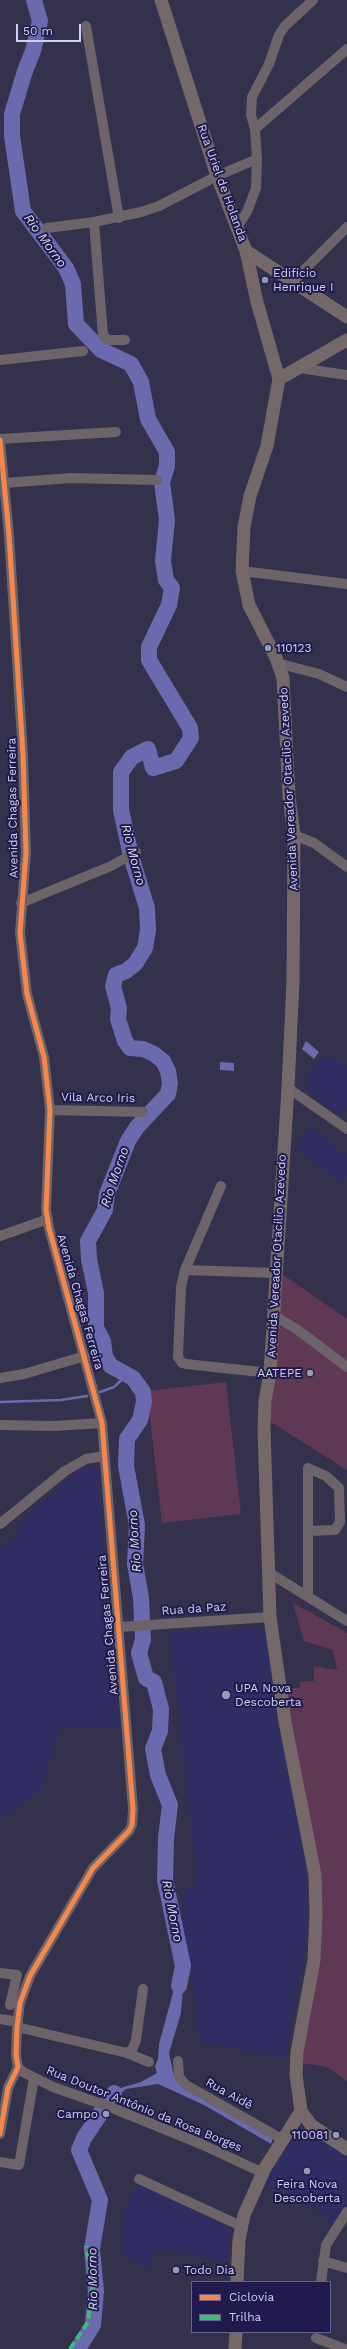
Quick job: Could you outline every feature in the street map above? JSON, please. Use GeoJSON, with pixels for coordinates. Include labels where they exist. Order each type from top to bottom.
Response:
{"type":"FeatureCollection","features":[{"type":"Feature","properties":{"kind":"main road","name":"Rua Uriel de Holanda"},"geometry":{"type":"LineString","coordinates":[[161,0],[217,176],[246,251],[347,317]]}},
{"type":"Feature","properties":{"kind":"main road","name":"Avenida Vereador Otacílio Azevedo"},"geometry":{"type":"LineString","coordinates":[[246,251],[257,302],[279,379],[267,446],[250,496],[244,527],[242,571],[249,605],[277,662],[283,678],[286,704],[288,786],[294,835],[293,973],[288,1088],[270,1373],[265,1401],[270,1617],[285,1722],[315,1876],[316,1914],[314,1960],[297,2052],[296,2075],[301,2111]]}},
{"type":"Feature","properties":{"kind":"main road"},"geometry":{"type":"LineString","coordinates":[[279,379],[347,340]]}},
{"type":"Feature","properties":{"kind":"main road"},"geometry":{"type":"LineString","coordinates":[[237,2281],[240,2226],[263,2173],[282,2139],[301,2111],[311,2125],[347,2149]]}},
{"type":"Feature","properties":{"kind":"main road"},"geometry":{"type":"LineString","coordinates":[[235,2349],[236,2333]]}},
{"type":"Feature","properties":{"kind":"street"},"geometry":{"type":"LineString","coordinates":[[236,228],[246,212],[256,188],[257,159],[255,129],[251,115],[252,97],[269,64],[279,35],[285,26],[312,0]]}},
{"type":"Feature","properties":{"kind":"street"},"geometry":{"type":"LineString","coordinates":[[86,26],[119,218]]}},
{"type":"Feature","properties":{"kind":"street"},"geometry":{"type":"LineString","coordinates":[[255,129],[347,49]]}},
{"type":"Feature","properties":{"kind":"street"},"geometry":{"type":"LineString","coordinates":[[47,228],[119,218],[159,206],[217,176],[257,159]]}},
{"type":"Feature","properties":{"kind":"street"},"geometry":{"type":"LineString","coordinates":[[94,222],[103,335],[108,340],[125,340]]}},
{"type":"Feature","properties":{"kind":"street"},"geometry":{"type":"LineString","coordinates":[[292,282],[347,227]]}},
{"type":"Feature","properties":{"kind":"street"},"geometry":{"type":"LineString","coordinates":[[0,360],[83,351]]}},
{"type":"Feature","properties":{"kind":"street"},"geometry":{"type":"LineString","coordinates":[[300,368],[347,375]]}},
{"type":"Feature","properties":{"kind":"street"},"geometry":{"type":"LineString","coordinates":[[0,440],[116,432]]}},
{"type":"Feature","properties":{"kind":"street","name":"Avenida Chagas Ferreira"},"geometry":{"type":"LineString","coordinates":[[0,440],[7,483],[5,536],[26,852],[21,903],[20,933],[27,994],[44,1057],[52,1110],[46,1191],[48,1219],[102,1424],[104,1456],[123,1626],[133,1809],[132,1825],[123,1839],[107,1852],[93,1868],[30,1976],[15,2006],[17,2025],[16,2055],[18,2067]]}},
{"type":"Feature","properties":{"kind":"street"},"geometry":{"type":"LineString","coordinates":[[7,483],[72,478],[157,480]]}},
{"type":"Feature","properties":{"kind":"street"},"geometry":{"type":"LineString","coordinates":[[242,571],[347,584]]}},
{"type":"Feature","properties":{"kind":"street"},"geometry":{"type":"LineString","coordinates":[[277,662],[319,674],[347,687]]}},
{"type":"Feature","properties":{"kind":"street"},"geometry":{"type":"LineString","coordinates":[[294,835],[314,843],[347,867]]}},
{"type":"Feature","properties":{"kind":"street"},"geometry":{"type":"LineString","coordinates":[[21,903],[111,866],[136,852]]}},
{"type":"Feature","properties":{"kind":"street"},"geometry":{"type":"LineString","coordinates":[[288,1088],[347,1129]]}},
{"type":"Feature","properties":{"kind":"street","name":"Vila Arco Iris"},"geometry":{"type":"LineString","coordinates":[[52,1110],[143,1112]]}},
{"type":"Feature","properties":{"kind":"street"},"geometry":{"type":"LineString","coordinates":[[221,1186],[185,1270],[181,1287],[178,1357],[182,1363],[270,1373]]}},
{"type":"Feature","properties":{"kind":"street"},"geometry":{"type":"LineString","coordinates":[[0,1236],[48,1219]]}},
{"type":"Feature","properties":{"kind":"street"},"geometry":{"type":"LineString","coordinates":[[185,1270],[276,1273]]}},
{"type":"Feature","properties":{"kind":"street"},"geometry":{"type":"LineString","coordinates":[[273,1315],[298,1330],[347,1367]]}},
{"type":"Feature","properties":{"kind":"street"},"geometry":{"type":"LineString","coordinates":[[0,1378],[24,1374],[85,1356]]}},
{"type":"Feature","properties":{"kind":"street"},"geometry":{"type":"LineString","coordinates":[[0,1425],[54,1426],[102,1424]]}},
{"type":"Feature","properties":{"kind":"street"},"geometry":{"type":"LineString","coordinates":[[0,1524],[65,1471],[86,1459],[104,1456]]}},
{"type":"Feature","properties":{"kind":"street"},"geometry":{"type":"LineString","coordinates":[[308,1595],[308,1468],[326,1476],[339,1488],[340,1522],[335,1530],[309,1530]]}},
{"type":"Feature","properties":{"kind":"street"},"geometry":{"type":"LineString","coordinates":[[268,1572],[308,1595],[347,1621]]}},
{"type":"Feature","properties":{"kind":"street","name":"Rua da Paz"},"geometry":{"type":"LineString","coordinates":[[123,1626],[270,1617]]}},
{"type":"Feature","properties":{"kind":"street"},"geometry":{"type":"LineString","coordinates":[[0,1973],[17,1975],[15,2006],[0,2003]]}},
{"type":"Feature","properties":{"kind":"street"},"geometry":{"type":"LineString","coordinates":[[127,2053],[132,2050],[136,2040],[143,1989]]}},
{"type":"Feature","properties":{"kind":"street"},"geometry":{"type":"LineString","coordinates":[[0,2019],[17,2025],[127,2053],[149,2062]]}},
{"type":"Feature","properties":{"kind":"street","name":"Rua Aidê"},"geometry":{"type":"LineString","coordinates":[[178,2061],[179,2077],[186,2085],[282,2139]]}},
{"type":"Feature","properties":{"kind":"street"},"geometry":{"type":"LineString","coordinates":[[0,2134],[8,2088],[18,2067]]}},
{"type":"Feature","properties":{"kind":"street","name":"Rua Doutor Antônio da Rosa Borges"},"geometry":{"type":"LineString","coordinates":[[18,2067],[34,2078],[62,2091],[98,2102],[201,2144],[263,2173]]}},
{"type":"Feature","properties":{"kind":"street"},"geometry":{"type":"LineString","coordinates":[[0,2162],[19,2165],[34,2078]]}},
{"type":"Feature","properties":{"kind":"street"},"geometry":{"type":"LineString","coordinates":[[138,2179],[240,2226]]}},
{"type":"Feature","properties":{"kind":"street"},"geometry":{"type":"LineString","coordinates":[[321,2281],[323,2261],[330,2239],[347,2212]]}},
{"type":"Feature","properties":{"kind":"street"},"geometry":{"type":"LineString","coordinates":[[323,2261],[347,2268]]}},
{"type":"Feature","properties":{"kind":"street"},"geometry":{"type":"LineString","coordinates":[[314,2349],[316,2335],[344,2349]]}},
{"type":"Feature","properties":{"kind":"shaded area"},"geometry":{"type":"Polygon","coordinates":[[[306,1041],[319,1052],[314,1059],[302,1049],[306,1041]]]}},
{"type":"Feature","properties":{"kind":"shaded area"},"geometry":{"type":"Polygon","coordinates":[[[325,1054],[347,1067],[347,1105],[339,1115],[307,1091],[310,1072],[325,1054]]]}},
{"type":"Feature","properties":{"kind":"shaded area"},"geometry":{"type":"Polygon","coordinates":[[[220,1062],[234,1063],[234,1071],[220,1070],[220,1062]]]}},
{"type":"Feature","properties":{"kind":"shaded area"},"geometry":{"type":"Polygon","coordinates":[[[311,1127],[347,1157],[347,1176],[341,1184],[296,1146],[311,1127]]]}},
{"type":"Feature","properties":{"kind":"shaded area","name":"AATEPE"},"geometry":{"type":"Polygon","coordinates":[[[282,1274],[347,1319],[347,1470],[269,1421],[282,1274]]]}},
{"type":"Feature","properties":{"kind":"shaded area"},"geometry":{"type":"Polygon","coordinates":[[[226,1382],[241,1514],[162,1523],[147,1391],[226,1382]]]}},
{"type":"Feature","properties":{"kind":"shaded area"},"geometry":{"type":"Polygon","coordinates":[[[90,1465],[96,1467],[99,1472],[109,1627],[120,1729],[60,1727],[41,1790],[0,1819],[0,1547],[19,1535],[14,1529],[77,1470],[90,1465]]]}},
{"type":"Feature","properties":{"kind":"shaded area"},"geometry":{"type":"Polygon","coordinates":[[[293,1603],[347,1633],[347,2081],[327,2067],[302,2063],[320,1889],[285,1688],[300,1688],[300,1682],[314,1681],[314,1666],[337,1670],[333,1650],[304,1641],[293,1603]]]}},
{"type":"Feature","properties":{"kind":"shaded area"},"geometry":{"type":"Polygon","coordinates":[[[257,1628],[265,1633],[303,1846],[308,1900],[307,1938],[285,2059],[199,2042],[190,1964],[187,1964],[182,1942],[183,1899],[188,1888],[198,1887],[169,1632],[257,1628]]]}},
{"type":"Feature","properties":{"kind":"shaded area"},"geometry":{"type":"Polygon","coordinates":[[[185,1965],[181,2013],[169,2053],[174,2076],[184,2087],[273,2138],[271,2144],[204,2105],[158,2084],[126,2089],[111,2102],[103,2098],[110,2091],[141,2082],[157,2073],[155,2066],[158,2059],[159,2044],[180,1967],[185,1965]]]}},
{"type":"Feature","properties":{"kind":"shaded area","name":"Feira Nova Descoberta"},"geometry":{"type":"Polygon","coordinates":[[[300,2127],[309,2128],[317,2133],[347,2157],[347,2220],[339,2230],[315,2209],[261,2184],[295,2129],[300,2127]]]}},
{"type":"Feature","properties":{"kind":"shaded area"},"geometry":{"type":"Polygon","coordinates":[[[138,2184],[231,2228],[226,2262],[154,2249],[150,2270],[121,2254],[123,2213],[138,2184]]]}},
{"type":"Feature","properties":{"kind":"waterway","name":"Rio Morno"},"geometry":{"type":"LineString","coordinates":[[34,0],[40,21],[33,51],[25,71],[12,114],[12,136],[23,211],[66,268],[73,284],[76,324],[101,350],[131,364],[141,382],[148,419],[167,452],[167,466],[162,482],[167,520],[163,561],[166,580],[172,588],[169,605],[149,647],[149,660],[190,728],[191,738],[176,761],[153,768],[148,749],[132,757],[121,772],[121,810],[131,856],[147,908],[148,930],[145,948],[135,964],[126,971],[116,975],[113,986],[119,1008],[118,1019],[125,1041],[130,1048],[143,1049],[154,1054],[163,1061],[168,1071],[170,1083],[168,1094],[137,1127],[128,1141],[107,1194],[105,1210],[88,1241],[89,1259],[96,1293],[96,1328],[103,1341],[105,1357],[111,1366],[133,1378],[143,1392],[144,1402],[140,1420],[127,1439],[126,1466],[137,1525],[135,1564],[141,1598],[143,1640],[139,1653],[146,1678],[154,1682],[161,1709],[160,1731],[153,1749],[158,1775],[170,1805],[166,1838],[165,1880],[183,1966],[179,1986]]}},
{"type":"Feature","properties":{"kind":"waterway"},"geometry":{"type":"LineString","coordinates":[[100,1392],[114,1387],[127,1375]]}},
{"type":"Feature","properties":{"kind":"waterway"},"geometry":{"type":"LineString","coordinates":[[0,1402],[61,1400],[87,1396]]}},
{"type":"Feature","properties":{"kind":"waterway","name":"Rio Morno"},"geometry":{"type":"LineString","coordinates":[[78,2349],[93,2325],[96,2291],[92,2249],[100,2200],[79,2150],[84,2138],[114,2093]]}},
{"type":"Feature","properties":{"kind":"marked path"},"geometry":{"type":"LineString","coordinates":[[70,2349],[88,2322],[93,2284],[86,2246]]}},
{"type":"Feature","properties":{"kind":"cycle path"},"geometry":{"type":"LineString","coordinates":[[0,440],[9,535],[23,755],[26,852],[20,933],[27,994],[44,1057],[50,1110],[46,1210],[49,1228],[102,1423],[133,1809],[132,1825],[129,1831],[93,1868],[30,1976],[20,2003],[16,2055],[18,2067],[8,2088],[0,2134]]}},
{"type":"Feature","properties":{"kind":"place","name":"Edifício Henrique I"},"geometry":{"type":"Point","coordinates":[265,280]}},
{"type":"Feature","properties":{"kind":"place","name":"110123"},"geometry":{"type":"Point","coordinates":[268,648]}},
{"type":"Feature","properties":{"kind":"place","name":"AATEPE"},"geometry":{"type":"Point","coordinates":[310,1373]}},
{"type":"Feature","properties":{"kind":"place","name":"UPA Nova Descoberta"},"geometry":{"type":"Point","coordinates":[226,1695]}},
{"type":"Feature","properties":{"kind":"place","name":"Campo"},"geometry":{"type":"Point","coordinates":[106,2114]}},
{"type":"Feature","properties":{"kind":"place","name":"110081"},"geometry":{"type":"Point","coordinates":[336,2135]}},
{"type":"Feature","properties":{"kind":"place","name":"Feira Nova Descoberta"},"geometry":{"type":"Point","coordinates":[307,2171]}},
{"type":"Feature","properties":{"kind":"place","name":"Todo Dia"},"geometry":{"type":"Point","coordinates":[176,2270]}}]}
